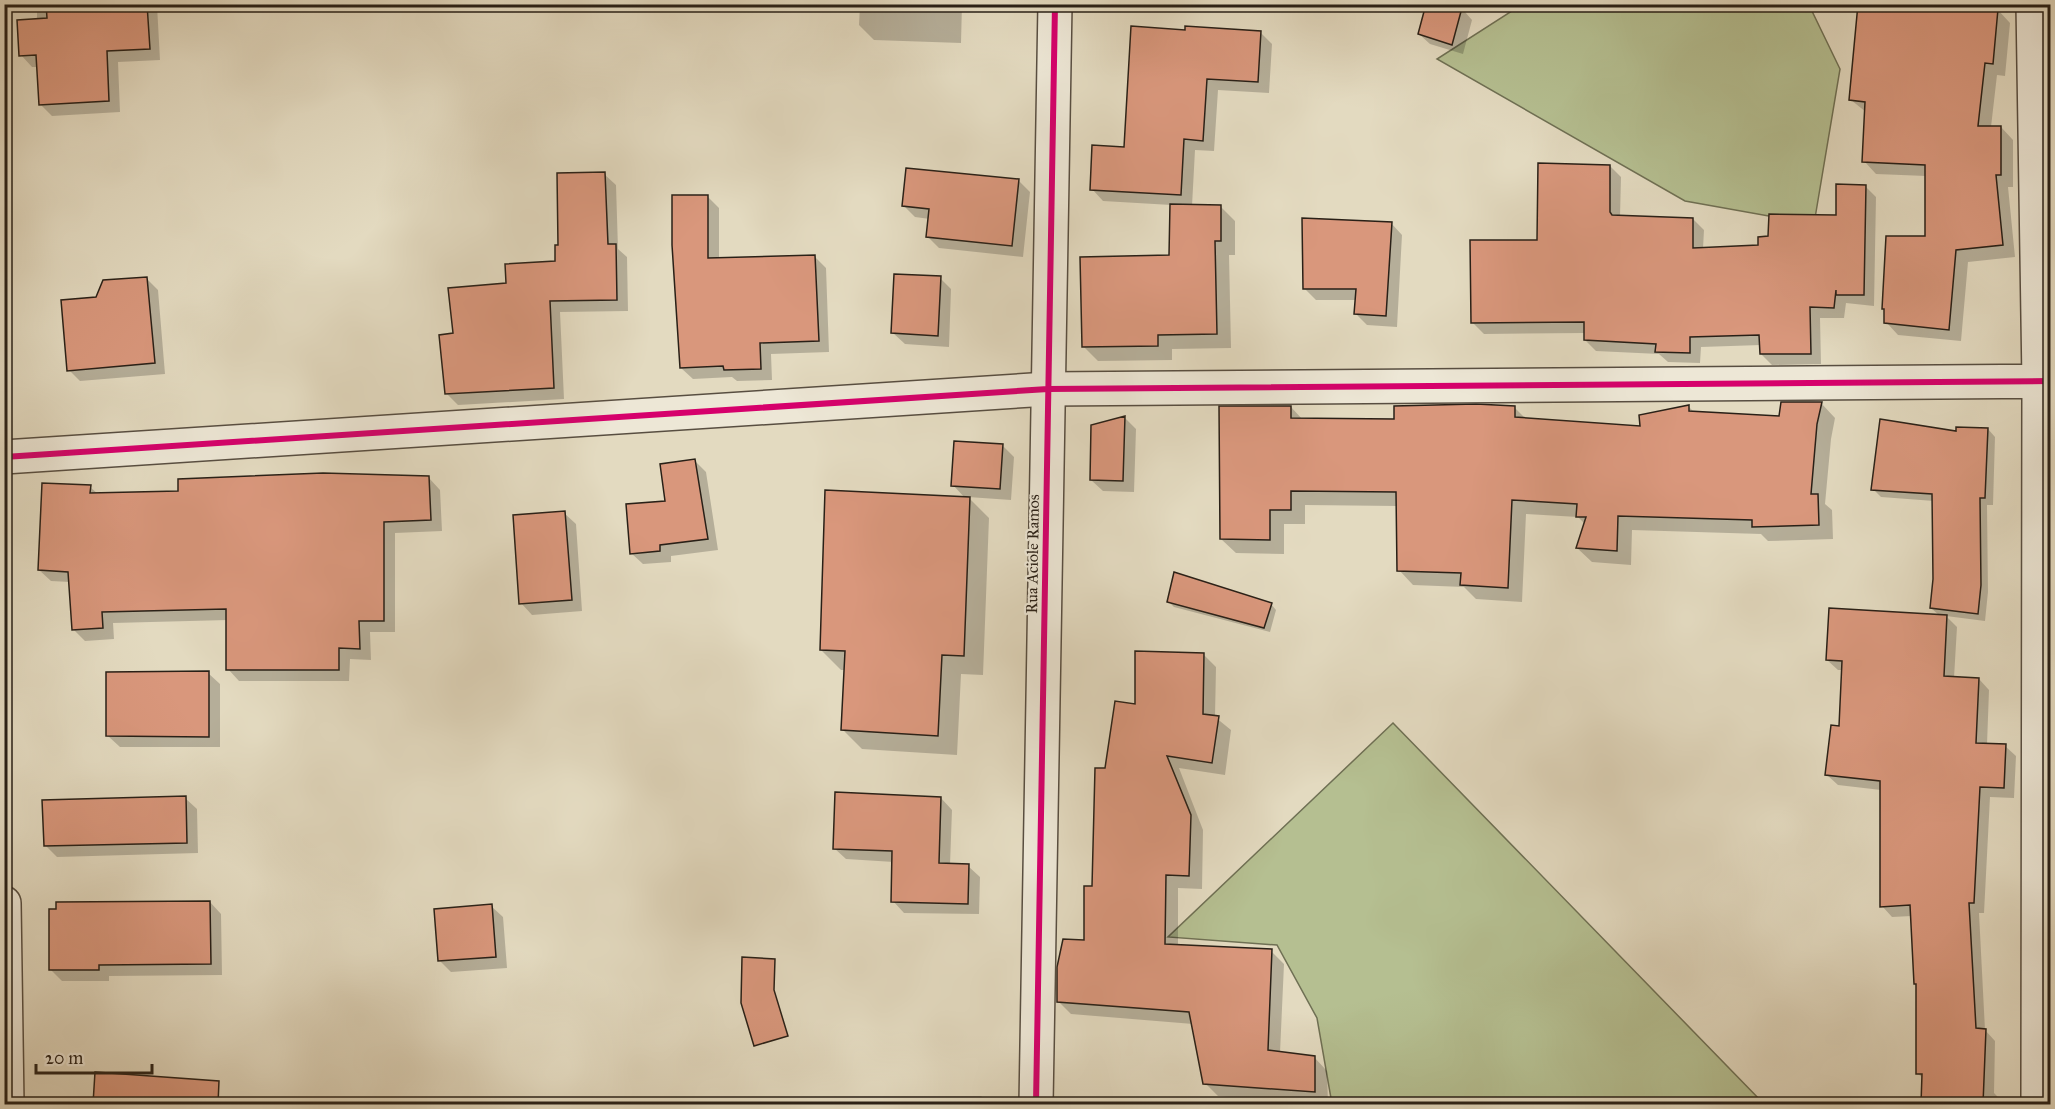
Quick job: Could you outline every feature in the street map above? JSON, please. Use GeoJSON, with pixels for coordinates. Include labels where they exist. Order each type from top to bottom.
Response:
{"type":"FeatureCollection","features":[{"type":"Feature","properties":{"kind":"street","name":"Rua Aciole Ramos"},"geometry":{"type":"LineString","coordinates":[[1036,1104],[1055,4]]}},
{"type":"Feature","properties":{"kind":"street"},"geometry":{"type":"LineString","coordinates":[[2033,4],[2045,381],[2038,1104]]}},
{"type":"Feature","properties":{"kind":"street"},"geometry":{"type":"LineString","coordinates":[[4,457],[1048,389],[2045,381]]}},
{"type":"Feature","properties":{"kind":"street"},"geometry":{"type":"LineString","coordinates":[[4,903],[7,1104]]}},
{"type":"Feature","properties":{"kind":"green space"},"geometry":{"type":"Polygon","coordinates":[[[1510,5],[1809,5],[1840,69],[1814,224],[1685,201],[1437,59],[1512,11],[1510,5]]]}},
{"type":"Feature","properties":{"kind":"green space"},"geometry":{"type":"Polygon","coordinates":[[[1393,723],[1764,1104],[1332,1104],[1317,1018],[1277,945],[1168,937],[1393,723]]]}},
{"type":"Feature","properties":{"kind":"building"},"geometry":{"type":"Polygon","coordinates":[[[46,4],[147,4],[150,49],[107,51],[109,101],[39,105],[36,55],[19,56],[17,20],[47,18],[46,4]]]}},
{"type":"Feature","properties":{"kind":"building"},"geometry":{"type":"Polygon","coordinates":[[[1426,4],[1463,4],[1452,45],[1418,34],[1426,4]]]}},
{"type":"Feature","properties":{"kind":"building"},"geometry":{"type":"Polygon","coordinates":[[[1858,4],[1959,4],[1998,9],[1993,64],[1985,63],[1978,126],[2001,126],[2001,175],[1996,175],[2003,245],[1956,250],[1949,330],[1884,323],[1884,309],[1882,309],[1886,236],[1925,236],[1925,165],[1862,162],[1865,102],[1849,100],[1858,4]]]}},
{"type":"Feature","properties":{"kind":"building"},"geometry":{"type":"Polygon","coordinates":[[[1131,26],[1185,30],[1185,26],[1261,31],[1258,82],[1207,79],[1203,141],[1184,139],[1181,195],[1090,190],[1092,145],[1124,147],[1131,26]]]}},
{"type":"Feature","properties":{"kind":"building"},"geometry":{"type":"Polygon","coordinates":[[[1538,163],[1610,165],[1610,212],[1612,215],[1693,218],[1693,248],[1758,245],[1758,237],[1768,236],[1769,214],[1836,215],[1836,184],[1866,185],[1864,295],[1836,295],[1836,290],[1834,308],[1810,307],[1811,354],[1760,354],[1759,335],[1690,337],[1690,353],[1655,352],[1656,344],[1584,340],[1584,322],[1471,323],[1470,240],[1537,240],[1538,163]]]}},
{"type":"Feature","properties":{"kind":"building"},"geometry":{"type":"Polygon","coordinates":[[[906,168],[1019,179],[1012,246],[926,237],[929,209],[902,206],[906,168]]]}},
{"type":"Feature","properties":{"kind":"building"},"geometry":{"type":"Polygon","coordinates":[[[605,172],[608,244],[616,244],[617,300],[550,301],[554,388],[445,394],[439,335],[453,333],[448,288],[506,283],[505,264],[555,261],[555,245],[558,245],[557,173],[605,172]]]}},
{"type":"Feature","properties":{"kind":"building"},"geometry":{"type":"Polygon","coordinates":[[[672,195],[708,195],[708,258],[815,255],[819,341],[760,343],[761,369],[724,370],[723,366],[680,368],[672,245],[672,195]]]}},
{"type":"Feature","properties":{"kind":"building"},"geometry":{"type":"Polygon","coordinates":[[[1170,204],[1221,205],[1221,241],[1215,241],[1217,334],[1158,335],[1158,346],[1082,347],[1080,257],[1169,255],[1170,204]]]}},
{"type":"Feature","properties":{"kind":"building"},"geometry":{"type":"Polygon","coordinates":[[[1302,218],[1392,222],[1386,316],[1354,314],[1356,289],[1303,289],[1302,218]]]}},
{"type":"Feature","properties":{"kind":"building"},"geometry":{"type":"Polygon","coordinates":[[[894,274],[941,276],[938,336],[891,333],[894,274]]]}},
{"type":"Feature","properties":{"kind":"building"},"geometry":{"type":"Polygon","coordinates":[[[147,277],[155,363],[67,371],[61,300],[96,297],[103,280],[147,277]]]}},
{"type":"Feature","properties":{"kind":"building"},"geometry":{"type":"Polygon","coordinates":[[[1781,402],[1822,402],[1817,424],[1811,494],[1818,494],[1819,525],[1752,527],[1752,520],[1618,516],[1617,551],[1576,548],[1586,517],[1576,517],[1577,504],[1512,500],[1508,588],[1460,585],[1461,573],[1397,571],[1396,492],[1291,491],[1291,510],[1270,510],[1270,540],[1220,539],[1219,406],[1291,406],[1291,418],[1394,419],[1394,406],[1476,404],[1515,406],[1515,417],[1640,426],[1639,415],[1689,405],[1689,411],[1779,416],[1781,402]]]}},
{"type":"Feature","properties":{"kind":"building"},"geometry":{"type":"Polygon","coordinates":[[[1125,416],[1123,481],[1090,480],[1091,425],[1125,416]]]}},
{"type":"Feature","properties":{"kind":"building"},"geometry":{"type":"Polygon","coordinates":[[[1880,419],[1956,431],[1956,427],[1988,428],[1985,498],[1980,498],[1981,585],[1978,614],[1930,608],[1933,579],[1932,494],[1871,490],[1880,419]]]}},
{"type":"Feature","properties":{"kind":"building"},"geometry":{"type":"Polygon","coordinates":[[[954,441],[1003,444],[1000,489],[951,486],[954,441]]]}},
{"type":"Feature","properties":{"kind":"building"},"geometry":{"type":"Polygon","coordinates":[[[695,459],[708,539],[660,545],[660,551],[630,554],[626,504],[665,501],[660,464],[695,459]]]}},
{"type":"Feature","properties":{"kind":"building"},"geometry":{"type":"Polygon","coordinates":[[[323,473],[429,476],[431,520],[384,522],[384,621],[359,621],[360,649],[339,648],[339,670],[226,670],[226,609],[102,612],[103,628],[72,630],[68,572],[38,570],[42,483],[91,485],[90,493],[178,491],[178,479],[323,473]]]}},
{"type":"Feature","properties":{"kind":"building"},"geometry":{"type":"Polygon","coordinates":[[[825,490],[970,497],[964,656],[942,655],[938,736],[841,730],[845,651],[820,650],[825,490]]]}},
{"type":"Feature","properties":{"kind":"building"},"geometry":{"type":"Polygon","coordinates":[[[565,511],[572,600],[519,604],[513,515],[565,511]]]}},
{"type":"Feature","properties":{"kind":"building"},"geometry":{"type":"Polygon","coordinates":[[[1174,572],[1272,603],[1264,628],[1167,602],[1174,572]]]}},
{"type":"Feature","properties":{"kind":"building"},"geometry":{"type":"Polygon","coordinates":[[[1829,608],[1947,615],[1944,676],[1979,678],[1976,743],[2006,744],[2004,788],[1980,787],[1974,903],[1969,903],[1976,1028],[1986,1029],[1983,1104],[1921,1104],[1922,1074],[1916,1074],[1916,984],[1914,984],[1910,905],[1880,907],[1880,781],[1825,775],[1831,725],[1839,726],[1842,661],[1826,660],[1829,608]]]}},
{"type":"Feature","properties":{"kind":"building"},"geometry":{"type":"Polygon","coordinates":[[[1135,651],[1204,653],[1203,714],[1219,716],[1212,763],[1167,756],[1191,815],[1189,876],[1166,875],[1165,944],[1272,949],[1268,1050],[1315,1056],[1315,1092],[1203,1084],[1189,1012],[1057,1002],[1057,967],[1063,939],[1084,940],[1084,886],[1092,886],[1095,768],[1105,768],[1115,701],[1135,704],[1135,651]]]}},
{"type":"Feature","properties":{"kind":"building"},"geometry":{"type":"Polygon","coordinates":[[[209,671],[209,737],[106,736],[106,672],[209,671]]]}},
{"type":"Feature","properties":{"kind":"building"},"geometry":{"type":"Polygon","coordinates":[[[835,792],[941,797],[939,863],[969,864],[968,904],[891,902],[892,851],[833,849],[835,792]]]}},
{"type":"Feature","properties":{"kind":"building"},"geometry":{"type":"Polygon","coordinates":[[[186,796],[187,843],[44,846],[42,800],[186,796]]]}},
{"type":"Feature","properties":{"kind":"building"},"geometry":{"type":"Polygon","coordinates":[[[210,901],[211,964],[99,965],[99,970],[49,970],[49,909],[56,909],[56,902],[210,901]]]}},
{"type":"Feature","properties":{"kind":"building"},"geometry":{"type":"Polygon","coordinates":[[[492,904],[496,957],[438,961],[434,909],[492,904]]]}},
{"type":"Feature","properties":{"kind":"building"},"geometry":{"type":"Polygon","coordinates":[[[742,957],[775,959],[774,990],[788,1036],[754,1046],[741,1003],[742,957]]]}},
{"type":"Feature","properties":{"kind":"building"},"geometry":{"type":"Polygon","coordinates":[[[95,1072],[219,1081],[218,1104],[93,1104],[95,1072]]]}},
{"type":"Feature","properties":{"kind":"cycle path"},"geometry":{"type":"LineString","coordinates":[[1036,1104],[1055,4]]}},
{"type":"Feature","properties":{"kind":"cycle path"},"geometry":{"type":"LineString","coordinates":[[4,457],[1048,389],[2050,381]]}}]}
